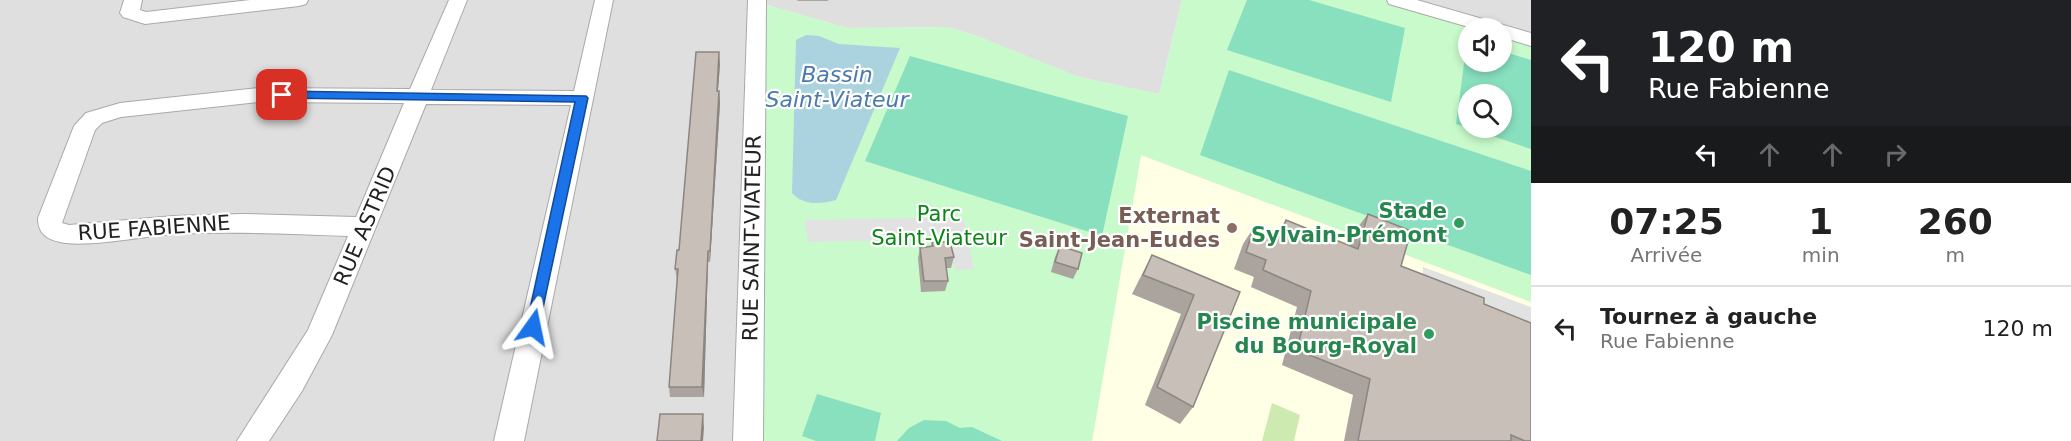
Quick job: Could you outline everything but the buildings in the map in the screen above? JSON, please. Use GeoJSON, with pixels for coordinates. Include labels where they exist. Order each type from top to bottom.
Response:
{"type":"FeatureCollection","features":[{"type":"Feature","properties":{"kind":"street"},"geometry":{"type":"LineString","coordinates":[[133,0],[130,13],[145,18],[299,0]]}},
{"type":"Feature","properties":{"kind":"street","name":"RUE ASTRID"},"geometry":{"type":"LineString","coordinates":[[252,441],[292,382],[319,335],[458,0]]}},
{"type":"Feature","properties":{"kind":"street"},"geometry":{"type":"LineString","coordinates":[[509,441],[604,0]]}},
{"type":"Feature","properties":{"kind":"street","name":"RUE SAINT-VIATEUR"},"geometry":{"type":"LineString","coordinates":[[748,441],[757,0]]}},
{"type":"Feature","properties":{"kind":"street"},"geometry":{"type":"LineString","coordinates":[[1396,0],[1458,18]]}},
{"type":"Feature","properties":{"kind":"street"},"geometry":{"type":"LineString","coordinates":[[1512,35],[1531,40]]}},
{"type":"Feature","properties":{"kind":"street","name":"RUE FABIENNE"},"geometry":{"type":"LineString","coordinates":[[365,227],[243,223],[174,225],[69,234],[58,232],[51,227],[50,218],[85,126],[94,118],[108,113],[259,95],[582,98]]}},
{"type":"Feature","properties":{"kind":"shaded area"},"geometry":{"type":"Polygon","coordinates":[[[0,0],[1182,0],[1159,94],[1079,77],[977,36],[948,27],[848,28],[757,2],[748,441],[0,441],[0,0]]]}},
{"type":"Feature","properties":{"kind":"shaded area"},"geometry":{"type":"Polygon","coordinates":[[[1396,0],[1531,0],[1531,40],[1512,34],[1512,18],[1458,18],[1396,0]]]}},
{"type":"Feature","properties":{"kind":"shaded area","name":"Externat Saint-Jean-Eudes"},"geometry":{"type":"Polygon","coordinates":[[[1141,155],[1531,302],[1531,441],[1092,441],[1141,155]]]}},
{"type":"Feature","properties":{"kind":"shaded area"},"geometry":{"type":"Polygon","coordinates":[[[963,217],[974,269],[955,270],[947,239],[808,242],[805,220],[963,217]]]}},
{"type":"Feature","properties":{"kind":"shaded area"},"geometry":{"type":"Polygon","coordinates":[[[1423,267],[1531,307],[1531,342],[1423,276],[1423,267]]]}},
{"type":"Feature","properties":{"kind":"green space","name":"Parc Saint-Viateur"},"geometry":{"type":"Polygon","coordinates":[[[1182,0],[1396,0],[1458,18],[1458,72],[1512,72],[1512,34],[1531,40],[1531,302],[1141,155],[1092,441],[748,441],[757,2],[848,28],[948,27],[977,36],[1079,77],[1159,94],[1182,0]]]}},
{"type":"Feature","properties":{"kind":"green space"},"geometry":{"type":"Polygon","coordinates":[[[1247,0],[1309,0],[1405,28],[1391,102],[1227,50],[1247,0]]]}},
{"type":"Feature","properties":{"kind":"green space"},"geometry":{"type":"Polygon","coordinates":[[[1512,54],[1531,60],[1531,149],[1498,138],[1512,138],[1512,84],[1461,84],[1463,72],[1512,72],[1512,54]]]}},
{"type":"Feature","properties":{"kind":"green space"},"geometry":{"type":"Polygon","coordinates":[[[910,56],[1128,116],[1102,236],[865,161],[910,56]]]}},
{"type":"Feature","properties":{"kind":"green space","name":"Stade Sylvain-Prémont"},"geometry":{"type":"Polygon","coordinates":[[[1229,70],[1531,171],[1531,275],[1200,155],[1229,70]]]}},
{"type":"Feature","properties":{"kind":"green space"},"geometry":{"type":"Polygon","coordinates":[[[817,394],[881,413],[875,441],[816,441],[802,436],[817,394]]]}},
{"type":"Feature","properties":{"kind":"green space"},"geometry":{"type":"Polygon","coordinates":[[[1272,403],[1300,415],[1294,441],[1262,441],[1272,403]]]}},
{"type":"Feature","properties":{"kind":"green space"},"geometry":{"type":"Polygon","coordinates":[[[924,420],[946,421],[960,428],[972,427],[1002,441],[897,441],[909,428],[924,420]]]}},
{"type":"Feature","properties":{"kind":"water","name":"Bassin Saint-Viateur"},"geometry":{"type":"Polygon","coordinates":[[[806,35],[819,36],[839,44],[900,48],[836,200],[818,203],[807,202],[792,193],[796,40],[806,35]]]}},
{"type":"Feature","properties":{"kind":"place","name":"Stade Sylvain-Prémont"},"geometry":{"type":"Point","coordinates":[1459,223]}},
{"type":"Feature","properties":{"kind":"place","name":"Externat Saint-Jean-Eudes"},"geometry":{"type":"Point","coordinates":[1232,228]}},
{"type":"Feature","properties":{"kind":"place","name":"Piscine municipale du Bourg-Royal"},"geometry":{"type":"Point","coordinates":[1429,334]}},
{"type":"Feature","properties":{"kind":"route"},"geometry":{"type":"LineString","coordinates":[[282,95],[582,98],[533,327]]}}]}
